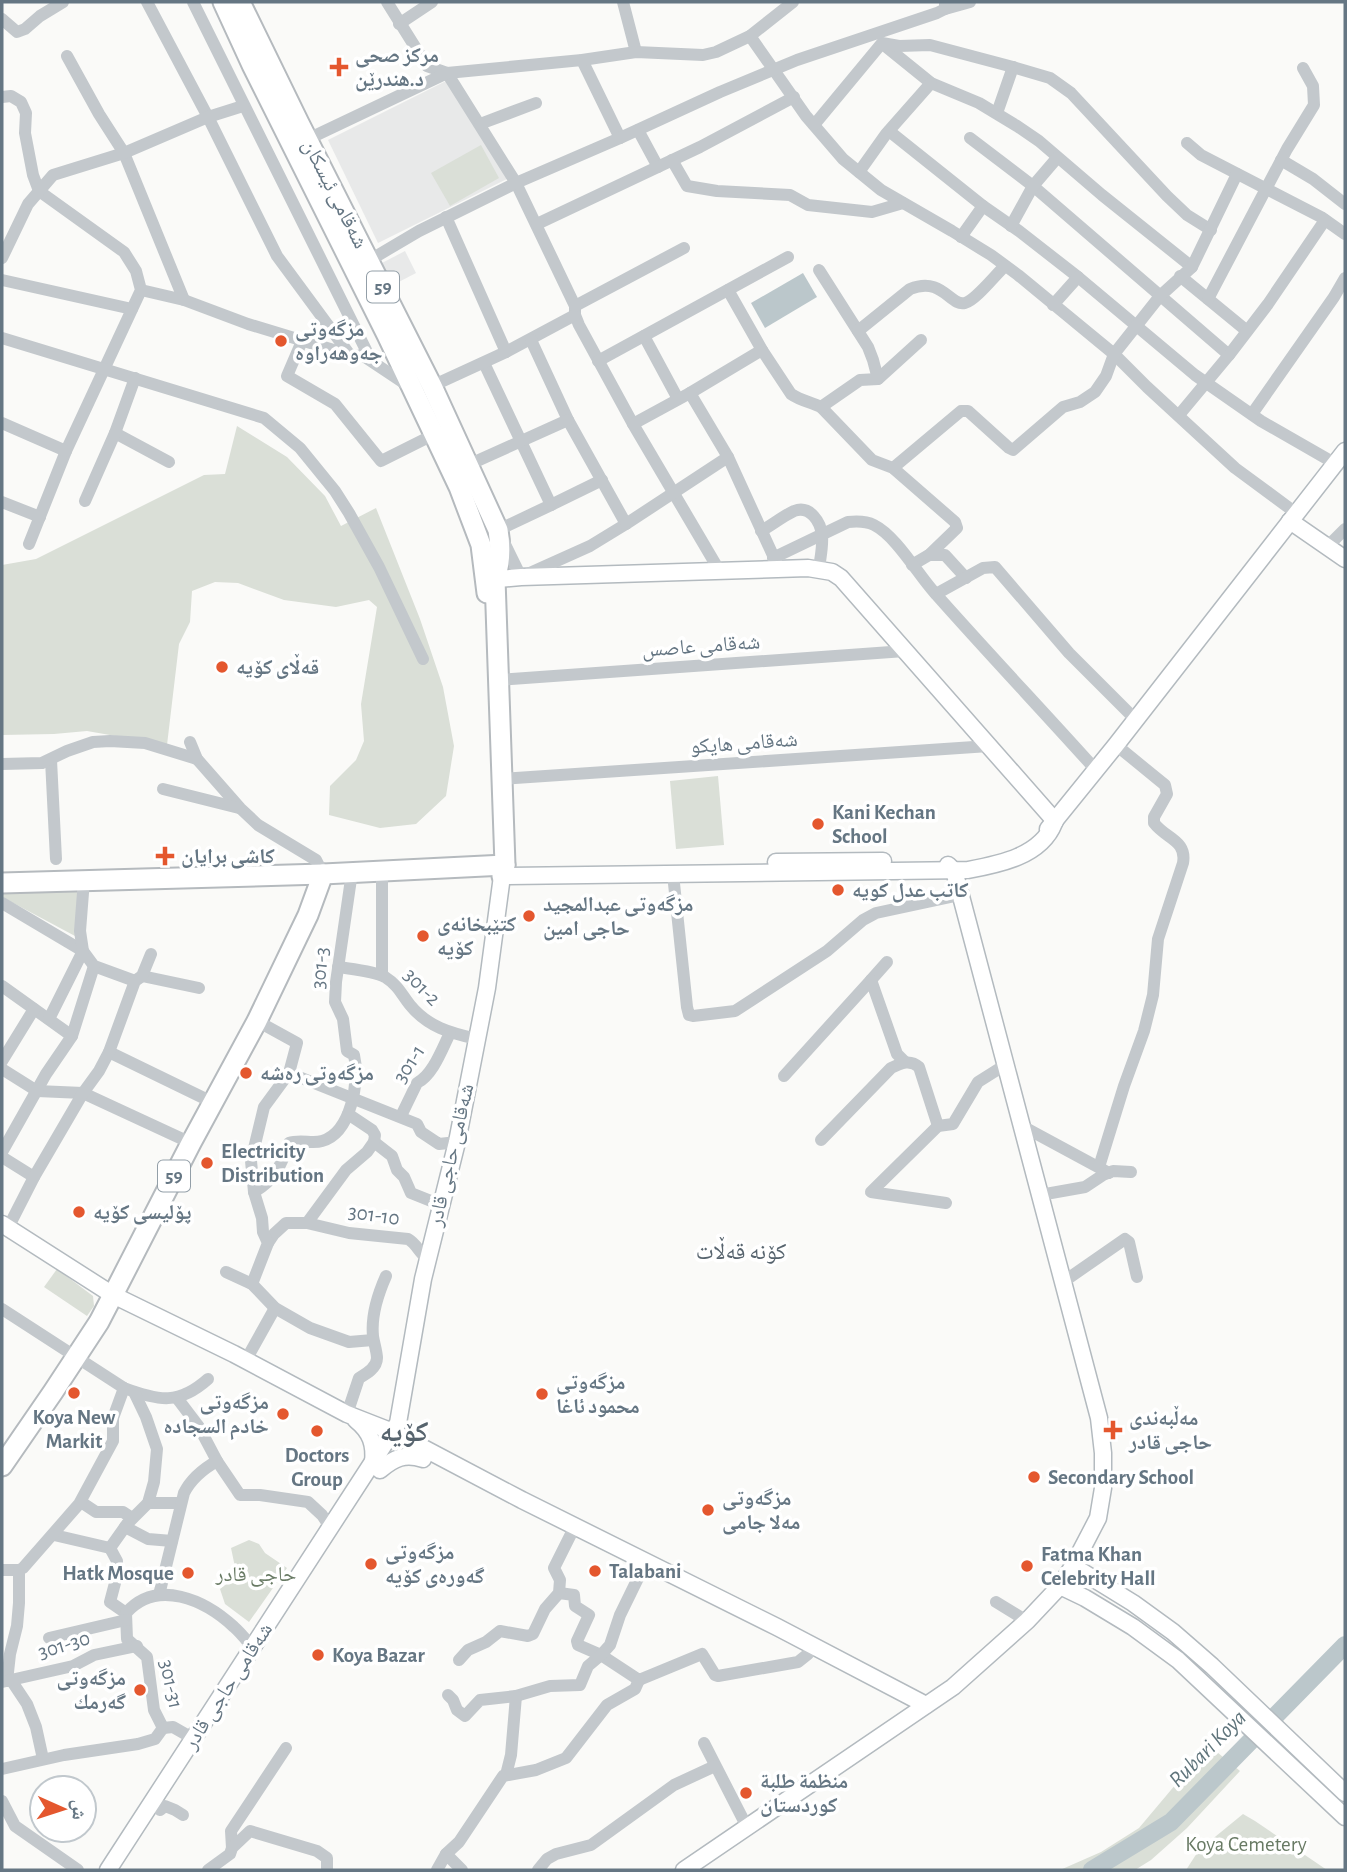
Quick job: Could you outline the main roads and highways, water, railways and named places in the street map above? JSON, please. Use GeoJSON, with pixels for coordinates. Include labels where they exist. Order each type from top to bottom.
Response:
{"type":"FeatureCollection","features":[{"type":"Feature","properties":{"kind":"main road","name":"شەقامی ئیسکان"},"geometry":{"type":"LineString","coordinates":[[238,3],[254,49],[387,335],[423,387],[468,465],[498,530],[500,566],[491,580]]}},
{"type":"Feature","properties":{"kind":"main road","name":"شەقامی ئیسکان"},"geometry":{"type":"LineString","coordinates":[[254,49],[307,139],[370,260],[423,387],[435,435],[479,538],[491,580]]}},
{"type":"Feature","properties":{"kind":"main road"},"geometry":{"type":"LineString","coordinates":[[479,538],[498,530]]}},
{"type":"Feature","properties":{"kind":"main road","name":"59"},"geometry":{"type":"LineString","coordinates":[[491,580],[499,680],[501,869]]}},
{"type":"Feature","properties":{"kind":"main road","name":"59"},"geometry":{"type":"LineString","coordinates":[[491,580],[501,869]]}},
{"type":"Feature","properties":{"kind":"main road"},"geometry":{"type":"LineString","coordinates":[[2,883],[322,877],[501,869]]}},
{"type":"Feature","properties":{"kind":"main road"},"geometry":{"type":"LineString","coordinates":[[322,877],[382,878],[501,869]]}},
{"type":"Feature","properties":{"kind":"main road","name":"59"},"geometry":{"type":"LineString","coordinates":[[2,1466],[76,1356],[113,1295],[257,1021],[309,915],[322,877]]}},
{"type":"Feature","properties":{"kind":"waterway","name":"Rubari Koya"},"geometry":{"type":"LineString","coordinates":[[1092,1870],[1171,1822],[1345,1645]]}},
{"type":"Feature","properties":{"kind":"place","name":"مرکز صحی د.هندرێن"},"geometry":{"type":"Point","coordinates":[339,67]}},
{"type":"Feature","properties":{"kind":"place","name":"مزگه‌وتی جه‌وهه‌راوه"},"geometry":{"type":"Point","coordinates":[281,341]}},
{"type":"Feature","properties":{"kind":"place","name":"قەڵای کۆیە"},"geometry":{"type":"Point","coordinates":[222,667]}},
{"type":"Feature","properties":{"kind":"place","name":"Kani Kechan School"},"geometry":{"type":"Point","coordinates":[818,824]}},
{"type":"Feature","properties":{"kind":"place","name":"كاشی برایان"},"geometry":{"type":"Point","coordinates":[165,856]}},
{"type":"Feature","properties":{"kind":"place","name":"كاتب عدل كويه"},"geometry":{"type":"Point","coordinates":[838,890]}},
{"type":"Feature","properties":{"kind":"place","name":"مزگه‌وتی عبدالمجید حاجی امین"},"geometry":{"type":"Point","coordinates":[529,916]}},
{"type":"Feature","properties":{"kind":"place","name":"كتێبخانه‌ی كۆیه‌"},"geometry":{"type":"Point","coordinates":[423,936]}},
{"type":"Feature","properties":{"kind":"place","name":"مزگەوتی رەشە"},"geometry":{"type":"Point","coordinates":[246,1073]}},
{"type":"Feature","properties":{"kind":"place","name":"Electricity Distribution"},"geometry":{"type":"Point","coordinates":[207,1163]}},
{"type":"Feature","properties":{"kind":"place","name":"پۆلیسی كۆیه‌"},"geometry":{"type":"Point","coordinates":[79,1212]}},
{"type":"Feature","properties":{"kind":"place","name":"Koya New Markit"},"geometry":{"type":"Point","coordinates":[74,1393]}},
{"type":"Feature","properties":{"kind":"place","name":"مزگه‌وتی محمود ئاغا"},"geometry":{"type":"Point","coordinates":[542,1394]}},
{"type":"Feature","properties":{"kind":"place","name":"مزگه‌وتی خادم السجاده"},"geometry":{"type":"Point","coordinates":[283,1414]}},
{"type":"Feature","properties":{"kind":"place","name":"مەڵبەندی حاجی قادر"},"geometry":{"type":"Point","coordinates":[1113,1430]}},
{"type":"Feature","properties":{"kind":"place","name":"Doctors Group"},"geometry":{"type":"Point","coordinates":[317,1431]}},
{"type":"Feature","properties":{"kind":"place","name":"Secondary School"},"geometry":{"type":"Point","coordinates":[1034,1477]}},
{"type":"Feature","properties":{"kind":"place","name":"مزگه‌وتی مه‌لا جامی"},"geometry":{"type":"Point","coordinates":[708,1510]}},
{"type":"Feature","properties":{"kind":"place","name":"مزگه‌وتی گه‌وره‌ی كۆیه"},"geometry":{"type":"Point","coordinates":[371,1564]}},
{"type":"Feature","properties":{"kind":"place","name":"Fatma Khan Celebrity Hall"},"geometry":{"type":"Point","coordinates":[1027,1566]}},
{"type":"Feature","properties":{"kind":"place","name":"Talabani"},"geometry":{"type":"Point","coordinates":[595,1571]}},
{"type":"Feature","properties":{"kind":"place","name":"Hatk Mosque"},"geometry":{"type":"Point","coordinates":[188,1573]}},
{"type":"Feature","properties":{"kind":"place","name":"Koya Bazar"},"geometry":{"type":"Point","coordinates":[318,1655]}},
{"type":"Feature","properties":{"kind":"place","name":"مزگه‌وتی گه‌رمك"},"geometry":{"type":"Point","coordinates":[140,1690]}},
{"type":"Feature","properties":{"kind":"place","name":"منظمة طلبة كوردستان"},"geometry":{"type":"Point","coordinates":[746,1793]}},
{"type":"Feature","properties":{"kind":"district","name":"کۆنە قەڵات"},"geometry":{"type":"Point","coordinates":[741,1252]}},
{"type":"Feature","properties":{"kind":"district","name":"کۆیە"},"geometry":{"type":"Point","coordinates":[404,1433]}},
{"type":"Feature","properties":{"kind":"park label","name":"حاجی قادر"},"geometry":{"type":"Point","coordinates":[256,1574]}},
{"type":"Feature","properties":{"kind":"park label","name":"Koya Cemetery"},"geometry":{"type":"Point","coordinates":[1246,1844]}}]}
